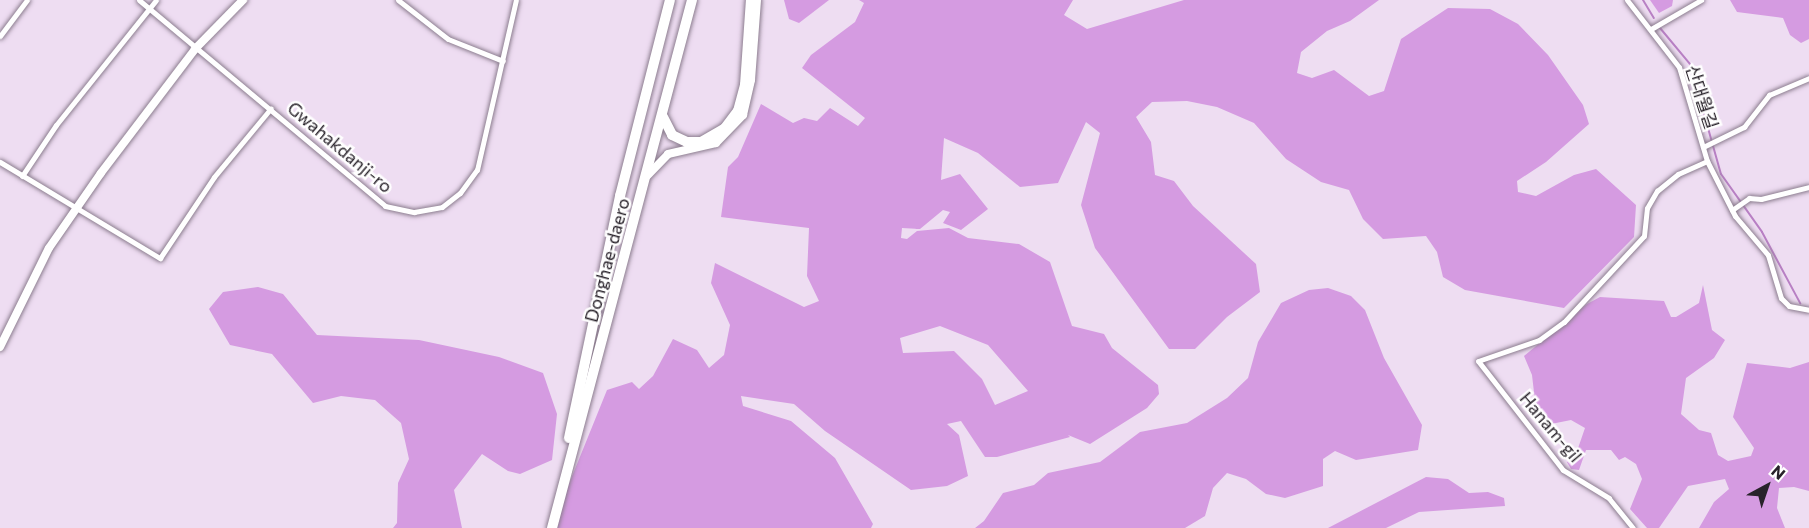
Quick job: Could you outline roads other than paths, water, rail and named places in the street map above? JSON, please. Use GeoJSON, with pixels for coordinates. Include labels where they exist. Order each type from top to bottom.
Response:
{"type":"FeatureCollection","features":[{"type":"Feature","properties":{"kind":"highway","name":"Donghae-daero"},"geometry":{"type":"LineString","coordinates":[[546,528],[566,454],[620,196],[670,0]]}},
{"type":"Feature","properties":{"kind":"highway","name":"Donghae-daero"},"geometry":{"type":"LineString","coordinates":[[552,528],[663,117],[692,0]]}},
{"type":"Feature","properties":{"kind":"highway"},"geometry":{"type":"LineString","coordinates":[[663,117],[672,135],[687,142],[701,142],[725,128],[738,111],[745,85],[752,0]]}},
{"type":"Feature","properties":{"kind":"street"},"geometry":{"type":"LineString","coordinates":[[0,36],[27,0]]}},
{"type":"Feature","properties":{"kind":"street","name":"Gwahakdanji-ro"},"geometry":{"type":"LineString","coordinates":[[139,0],[195,49],[271,108],[385,206],[414,212],[442,207],[460,193],[477,170],[516,0]]}},
{"type":"Feature","properties":{"kind":"street"},"geometry":{"type":"LineString","coordinates":[[22,176],[56,125],[156,0]]}},
{"type":"Feature","properties":{"kind":"street"},"geometry":{"type":"LineString","coordinates":[[0,347],[49,248],[76,209],[195,49],[243,0]]}},
{"type":"Feature","properties":{"kind":"street"},"geometry":{"type":"LineString","coordinates":[[398,0],[448,39],[503,61]]}},
{"type":"Feature","properties":{"kind":"street"},"geometry":{"type":"LineString","coordinates":[[647,176],[668,154],[716,143],[743,115],[751,80],[757,0]]}},
{"type":"Feature","properties":{"kind":"street","name":"산대월길"},"geometry":{"type":"LineString","coordinates":[[1627,0],[1679,67],[1707,161],[1732,210],[1768,255],[1781,298],[1789,306],[1809,310]]}},
{"type":"Feature","properties":{"kind":"street"},"geometry":{"type":"LineString","coordinates":[[1651,29],[1701,0]]}},
{"type":"Feature","properties":{"kind":"street","name":"산대월길"},"geometry":{"type":"LineString","coordinates":[[1703,147],[1744,127],[1769,95],[1809,78]]}},
{"type":"Feature","properties":{"kind":"street","name":"Gwahakdanji-ro"},"geometry":{"type":"LineString","coordinates":[[0,162],[160,258],[214,177],[271,108]]}},
{"type":"Feature","properties":{"kind":"street","name":"Hanam-gil"},"geometry":{"type":"LineString","coordinates":[[1633,528],[1609,498],[1563,470],[1478,361],[1539,340],[1564,322],[1644,236],[1647,208],[1658,190],[1678,174],[1707,161]]}},
{"type":"Feature","properties":{"kind":"street"},"geometry":{"type":"LineString","coordinates":[[1732,210],[1749,198],[1761,199],[1809,187]]}},
{"type":"Feature","properties":{"kind":"waterway"},"geometry":{"type":"LineString","coordinates":[[1643,0],[1654,18]]}},
{"type":"Feature","properties":{"kind":"waterway"},"geometry":{"type":"LineString","coordinates":[[1660,28],[1690,64],[1721,174],[1762,232],[1800,303]]}}]}
